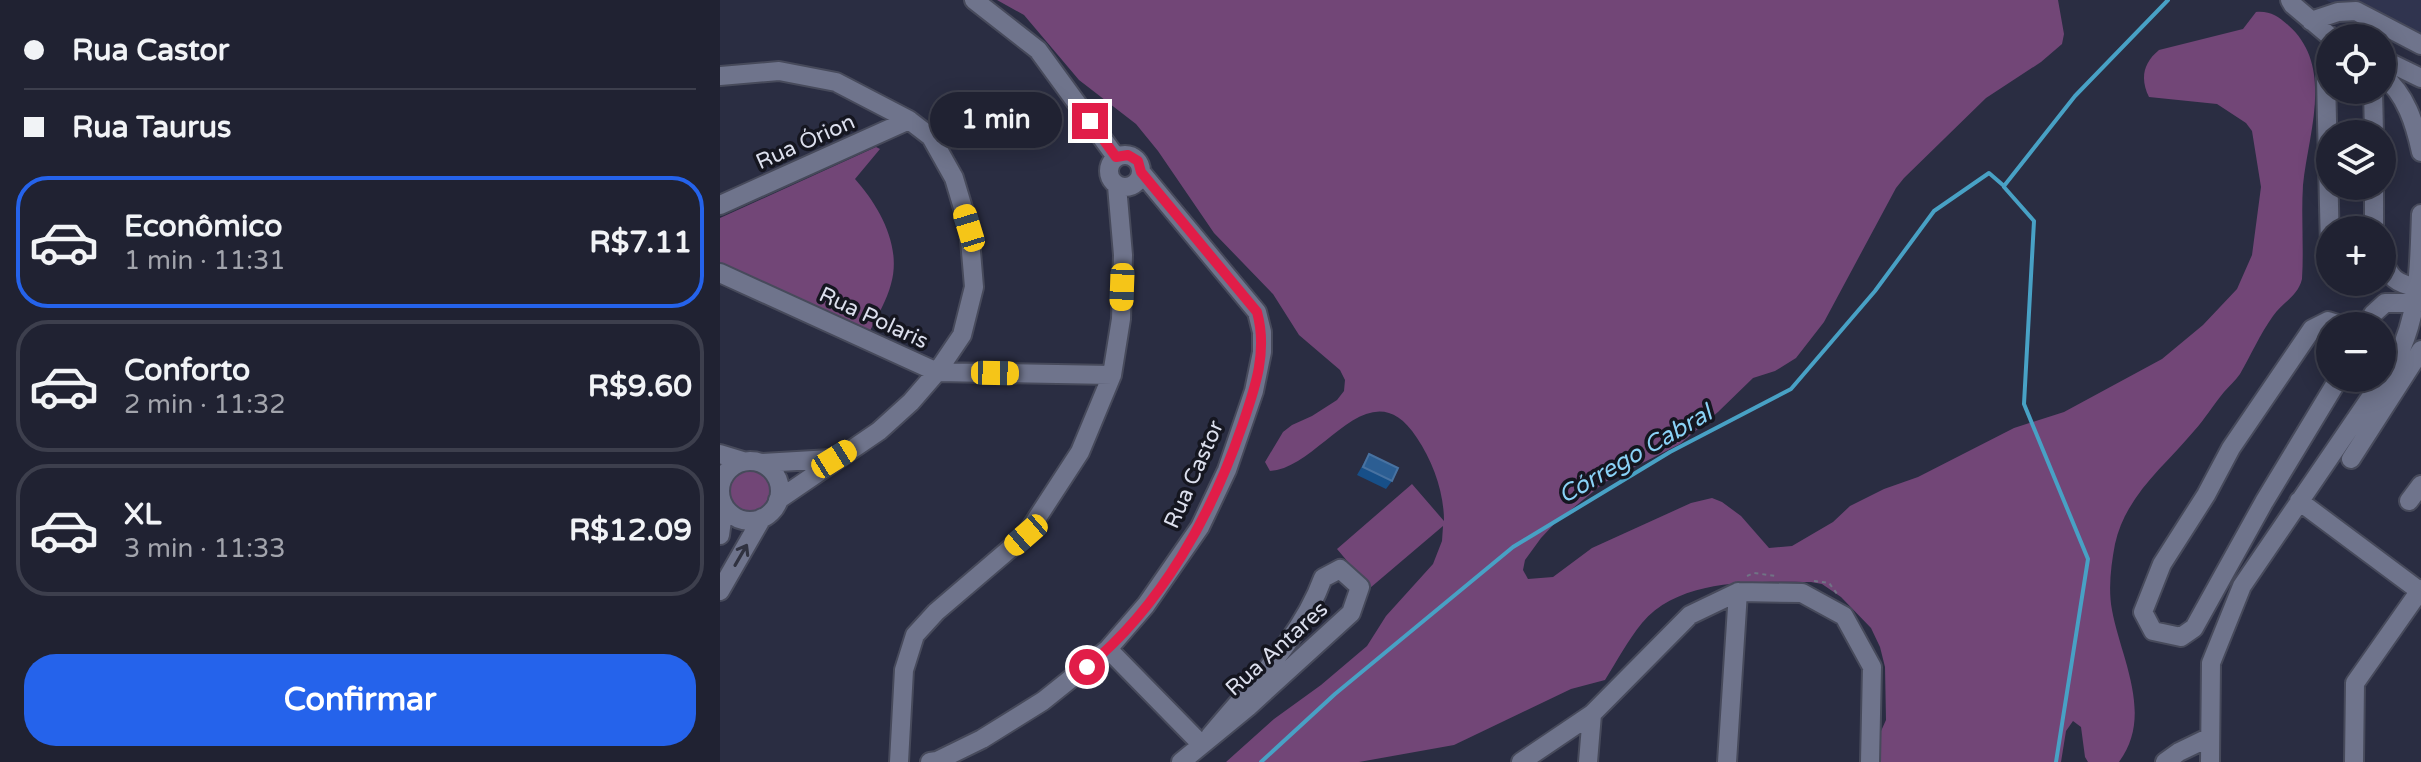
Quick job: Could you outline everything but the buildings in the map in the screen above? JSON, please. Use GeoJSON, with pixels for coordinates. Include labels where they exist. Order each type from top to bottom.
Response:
{"type":"FeatureCollection","features":[{"type":"Feature","properties":{"kind":"street"},"geometry":{"type":"LineString","coordinates":[[974,0],[1038,50],[1116,157]]}},
{"type":"Feature","properties":{"kind":"street"},"geometry":{"type":"LineString","coordinates":[[2290,0],[2317,24]]}},
{"type":"Feature","properties":{"kind":"street"},"geometry":{"type":"LineString","coordinates":[[2331,24],[2338,12],[2356,11],[2381,24]]}},
{"type":"Feature","properties":{"kind":"street"},"geometry":{"type":"LineString","coordinates":[[2396,32],[2421,45]]}},
{"type":"Feature","properties":{"kind":"street"},"geometry":{"type":"LineString","coordinates":[[2396,67],[2421,81],[2411,89],[2421,152]]}},
{"type":"Feature","properties":{"kind":"street"},"geometry":{"type":"LineString","coordinates":[[720,76],[779,71],[836,82],[909,120],[931,137],[954,178],[969,228],[974,287],[962,335],[937,372],[911,402],[879,431],[778,500],[769,514],[762,518],[753,521],[737,518],[724,506],[720,497],[723,479],[735,465],[834,459]]}},
{"type":"Feature","properties":{"kind":"street"},"geometry":{"type":"LineString","coordinates":[[2396,88],[2413,116]]}},
{"type":"Feature","properties":{"kind":"street"},"geometry":{"type":"LineString","coordinates":[[2327,104],[2329,216]]}},
{"type":"Feature","properties":{"kind":"street","name":"Rua Órion"},"geometry":{"type":"LineString","coordinates":[[720,205],[909,120]]}},
{"type":"Feature","properties":{"kind":"street"},"geometry":{"type":"LineString","coordinates":[[899,762],[904,670],[915,635],[936,612],[1026,535],[1080,452],[1112,375],[1121,319],[1123,255],[1117,186],[1108,172],[1110,163],[1116,157],[1133,157],[1141,166],[1136,184],[1117,186]]}},
{"type":"Feature","properties":{"kind":"street","name":"Rua Castor"},"geometry":{"type":"LineString","coordinates":[[930,762],[982,739],[1043,701],[1108,649],[1146,605],[1200,527],[1231,457],[1254,391],[1262,352],[1262,332],[1257,312],[1141,172]]}},
{"type":"Feature","properties":{"kind":"street"},"geometry":{"type":"LineString","coordinates":[[2210,762],[2211,663],[2242,586],[2408,338],[2418,295],[2421,214]]}},
{"type":"Feature","properties":{"kind":"street","name":"Rua Polaris"},"geometry":{"type":"LineString","coordinates":[[720,273],[937,372],[1112,375]]}},
{"type":"Feature","properties":{"kind":"street"},"geometry":{"type":"LineString","coordinates":[[2396,282],[2418,295]]}},
{"type":"Feature","properties":{"kind":"street"},"geometry":{"type":"LineString","coordinates":[[2375,312],[2385,303],[2418,295]]}},
{"type":"Feature","properties":{"kind":"street"},"geometry":{"type":"LineString","coordinates":[[2316,327],[2231,448],[2206,495],[2162,564],[2143,612],[2153,631],[2181,637],[2194,628],[2264,502],[2331,392]]}},
{"type":"Feature","properties":{"kind":"street"},"geometry":{"type":"LineString","coordinates":[[2351,459],[2421,350]]}},
{"type":"Feature","properties":{"kind":"street"},"geometry":{"type":"LineString","coordinates":[[720,454],[769,468],[778,482],[778,500]]}},
{"type":"Feature","properties":{"kind":"street"},"geometry":{"type":"LineString","coordinates":[[2409,501],[2421,485]]}},
{"type":"Feature","properties":{"kind":"street"},"geometry":{"type":"LineString","coordinates":[[2299,501],[2420,591],[2355,683],[2354,762]]}},
{"type":"Feature","properties":{"kind":"street"},"geometry":{"type":"LineString","coordinates":[[720,535],[724,506]]}},
{"type":"Feature","properties":{"kind":"street"},"geometry":{"type":"LineString","coordinates":[[720,591],[762,518]]}},
{"type":"Feature","properties":{"kind":"street","name":"Rua Antares"},"geometry":{"type":"LineString","coordinates":[[1181,762],[1248,707],[1351,613],[1360,587],[1340,569],[1323,578],[1314,603],[1293,635],[1205,740]]}},
{"type":"Feature","properties":{"kind":"street"},"geometry":{"type":"LineString","coordinates":[[1727,762],[1738,592]]}},
{"type":"Feature","properties":{"kind":"street"},"geometry":{"type":"LineString","coordinates":[[1521,762],[1592,714],[1690,615],[1738,592],[1802,593],[1844,616],[1872,667],[1870,762]]}},
{"type":"Feature","properties":{"kind":"street"},"geometry":{"type":"LineString","coordinates":[[1108,649],[1205,740]]}},
{"type":"Feature","properties":{"kind":"street"},"geometry":{"type":"LineString","coordinates":[[1588,762],[1592,714]]}},
{"type":"Feature","properties":{"kind":"street"},"geometry":{"type":"LineString","coordinates":[[2165,762],[2210,737]]}},
{"type":"Feature","properties":{"kind":"shaded area"},"geometry":{"type":"Polygon","coordinates":[[[997,0],[2058,0],[2064,34],[2062,44],[2041,62],[1986,98],[1904,178],[1824,322],[1796,358],[1775,371],[1753,378],[1680,444],[1605,482],[1556,522],[1525,560],[1523,570],[1528,579],[1553,577],[1592,548],[1691,503],[1712,498],[1741,516],[1769,548],[1792,546],[1833,522],[1850,506],[1918,477],[2014,428],[2064,412],[2162,359],[2203,325],[2237,289],[2252,255],[2261,187],[2252,131],[2246,123],[2217,104],[2149,97],[2144,78],[2146,66],[2159,50],[2243,29],[2256,12],[2277,17],[2302,42],[2311,60],[2315,80],[2313,123],[2303,185],[2302,279],[2297,290],[2268,323],[2240,374],[2147,483],[2120,527],[2112,560],[2111,602],[2135,706],[2129,744],[2119,762],[2088,762],[2081,727],[2073,721],[2066,731],[2061,762],[1878,762],[1877,740],[1886,720],[1885,667],[1871,628],[1841,597],[1822,584],[1790,582],[1721,585],[1677,597],[1658,608],[1642,623],[1605,680],[1571,689],[1454,745],[1359,762],[1226,762],[1274,719],[1367,646],[1386,616],[1433,564],[1442,541],[1443,526],[1370,588],[1337,549],[1412,484],[1444,521],[1436,478],[1417,438],[1399,418],[1381,412],[1363,415],[1308,455],[1289,466],[1270,471],[1265,462],[1283,432],[1337,400],[1344,391],[1345,380],[1340,370],[1299,335],[1273,294],[1214,233],[1136,124],[1079,80],[1024,15],[997,0]]]}},
{"type":"Feature","properties":{"kind":"shaded area"},"geometry":{"type":"Polygon","coordinates":[[[2326,0],[2421,0],[2421,53],[2396,39],[2396,24],[2369,24],[2326,0]]]}},
{"type":"Feature","properties":{"kind":"shaded area"},"geometry":{"type":"Polygon","coordinates":[[[876,147],[880,149],[855,179],[886,227],[894,270],[887,296],[870,331],[720,265],[720,218],[876,147]]]}},
{"type":"Feature","properties":{"kind":"shaded area"},"geometry":{"type":"Polygon","coordinates":[[[750,466],[768,473],[775,491],[768,509],[750,516],[732,509],[725,491],[732,473],[750,466]]]}},
{"type":"Feature","properties":{"kind":"waterway","name":"Córrego Cabral"},"geometry":{"type":"LineString","coordinates":[[1261,762],[1335,694],[1513,547],[1670,452],[1791,389],[1875,291],[1934,211],[1989,173],[2004,186],[2075,96],[2168,0]]}},
{"type":"Feature","properties":{"kind":"waterway","name":"Córrego Cabral"},"geometry":{"type":"LineString","coordinates":[[2004,187],[2034,221],[2024,404],[2088,559],[2056,762]]}},
{"type":"Feature","properties":{"kind":"route"},"geometry":{"type":"LineString","coordinates":[[1087,667],[1108,649],[1146,605],[1200,527],[1227,470],[1254,391],[1262,352],[1262,332],[1257,312],[1141,172],[1138,161],[1128,155],[1116,157],[1090,121]]}}]}
